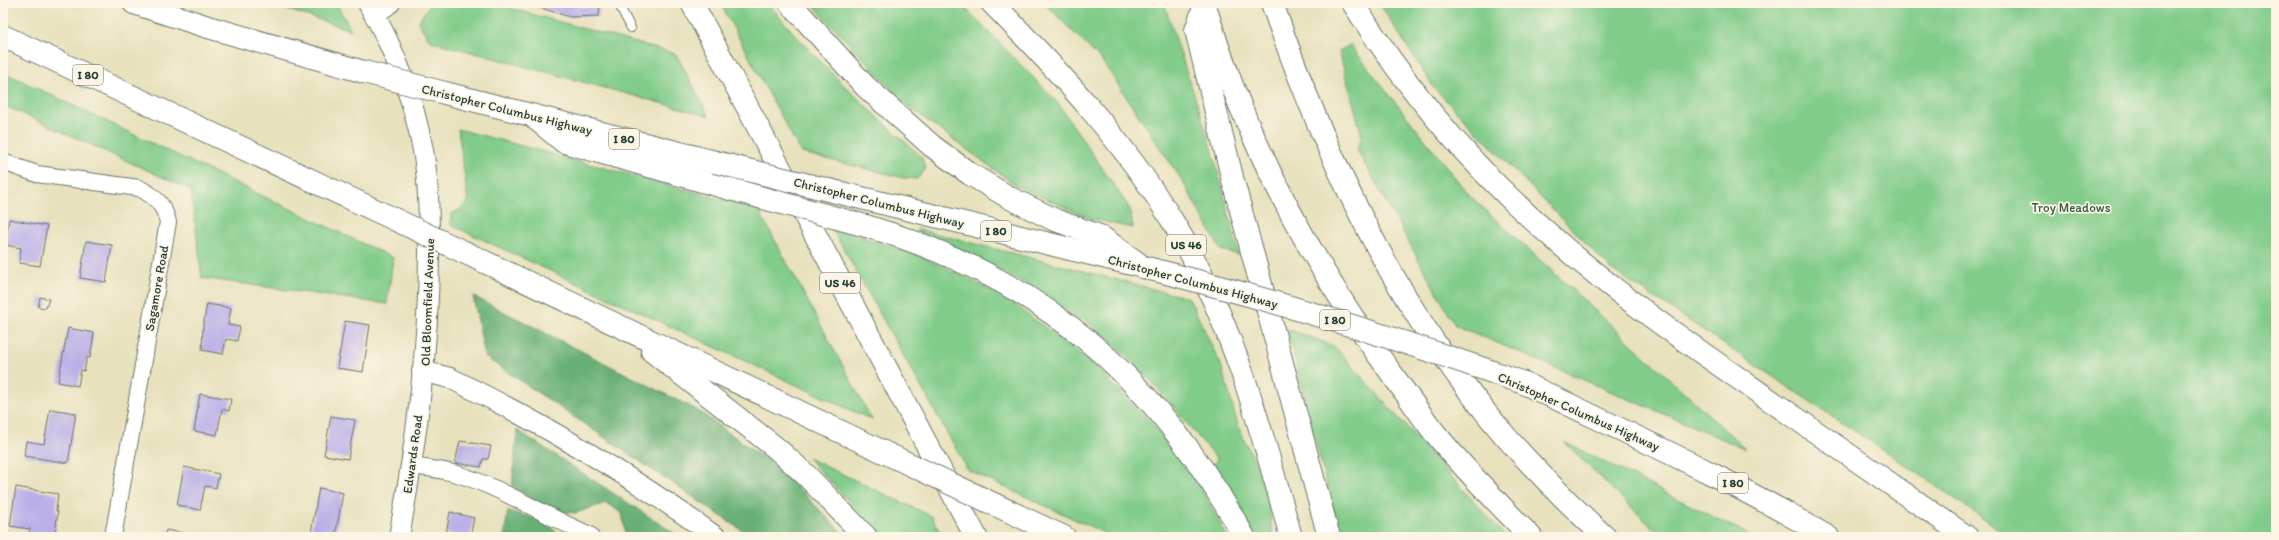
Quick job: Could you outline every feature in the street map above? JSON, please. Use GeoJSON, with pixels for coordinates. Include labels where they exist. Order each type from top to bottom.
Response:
{"type":"FeatureCollection","features":[{"type":"Feature","properties":{"kind":"highway","name":"Christopher Columbus Highway"},"geometry":{"type":"LineString","coordinates":[[134,3],[208,28],[364,72],[715,162],[1143,267],[1300,309],[1389,337],[1524,383],[1711,472],[1828,537]]}},
{"type":"Feature","properties":{"kind":"highway","name":"US 46"},"geometry":{"type":"LineString","coordinates":[[692,3],[976,537]]}},
{"type":"Feature","properties":{"kind":"highway"},"geometry":{"type":"LineString","coordinates":[[790,3],[865,86],[932,146],[970,174],[1010,198],[1055,220],[1100,236],[1143,267]]}},
{"type":"Feature","properties":{"kind":"highway","name":"US 46"},"geometry":{"type":"LineString","coordinates":[[992,3],[1052,64],[1104,124],[1150,187],[1177,229],[1215,304],[1238,358],[1263,435],[1291,537]]}},
{"type":"Feature","properties":{"kind":"highway"},"geometry":{"type":"LineString","coordinates":[[1272,3],[1295,70],[1338,169],[1370,233],[1410,306],[1471,393],[1505,436],[1541,476],[1605,537]]}},
{"type":"Feature","properties":{"kind":"highway"},"geometry":{"type":"LineString","coordinates":[[1353,3],[1402,73],[1453,137],[1501,189],[1548,234],[1606,283],[1671,332],[1967,537]]}},
{"type":"Feature","properties":{"kind":"highway"},"geometry":{"type":"LineString","coordinates":[[1204,4],[1196,30],[1234,181],[1329,537]]}},
{"type":"Feature","properties":{"kind":"highway"},"geometry":{"type":"LineString","coordinates":[[1204,4],[1234,90],[1262,156],[1303,234],[1333,286],[1368,342],[1434,432],[1488,493],[1531,537]]}},
{"type":"Feature","properties":{"kind":"highway","name":"I 80"},"geometry":{"type":"LineString","coordinates":[[3,36],[394,219],[1064,537]]}},
{"type":"Feature","properties":{"kind":"highway"},"geometry":{"type":"LineString","coordinates":[[532,115],[564,142],[911,239],[976,268],[1053,314],[1081,334],[1125,373],[1169,422],[1213,483],[1244,537]]}},
{"type":"Feature","properties":{"kind":"highway"},"geometry":{"type":"LineString","coordinates":[[620,326],[776,448],[805,474],[866,537]]}},
{"type":"Feature","properties":{"kind":"street"},"geometry":{"type":"LineString","coordinates":[[371,8],[390,3]]}},
{"type":"Feature","properties":{"kind":"street","name":"Old Bloomfield Avenue"},"geometry":{"type":"LineString","coordinates":[[371,8],[393,54],[410,98],[423,150],[429,206],[429,286],[422,371],[450,378],[556,434],[614,467],[716,537]]}},
{"type":"Feature","properties":{"kind":"street","name":"Sagamore Road"},"geometry":{"type":"LineString","coordinates":[[3,162],[37,174],[139,188],[150,193],[166,211],[168,222],[113,537]]}},
{"type":"Feature","properties":{"kind":"street","name":"Edwards Road"},"geometry":{"type":"LineString","coordinates":[[399,537],[412,466],[422,371]]}},
{"type":"Feature","properties":{"kind":"street"},"geometry":{"type":"LineString","coordinates":[[412,466],[456,474],[489,486],[552,519],[590,535]]}},
{"type":"Feature","properties":{"kind":"lane"},"geometry":{"type":"LineString","coordinates":[[618,3],[631,28]]}},
{"type":"Feature","properties":{"kind":"green space"},"geometry":{"type":"Polygon","coordinates":[[[267,3],[336,3],[351,30],[267,3]]]}},
{"type":"Feature","properties":{"kind":"green space"},"geometry":{"type":"Polygon","coordinates":[[[431,3],[492,3],[676,54],[709,116],[430,41],[418,22],[431,3]]]}},
{"type":"Feature","properties":{"kind":"green space"},"geometry":{"type":"Polygon","coordinates":[[[720,3],[768,3],[803,44],[822,63],[921,156],[926,169],[917,179],[904,178],[801,153],[720,3]]]}},
{"type":"Feature","properties":{"kind":"green space"},"geometry":{"type":"Polygon","coordinates":[[[811,3],[960,3],[1057,102],[1130,209],[1133,228],[1091,219],[1017,186],[906,105],[811,3]]]}},
{"type":"Feature","properties":{"kind":"green space"},"geometry":{"type":"Polygon","coordinates":[[[1044,3],[1164,3],[1213,152],[1239,255],[1221,250],[1181,179],[1102,61],[1044,3]]]}},
{"type":"Feature","properties":{"kind":"green space","name":"Troy Meadows"},"geometry":{"type":"Polygon","coordinates":[[[1379,3],[2276,3],[2276,537],[2009,537],[1931,482],[1611,269],[1434,88],[1379,3]]]}},
{"type":"Feature","properties":{"kind":"green space"},"geometry":{"type":"Polygon","coordinates":[[[1350,45],[1468,194],[1746,449],[1455,325],[1357,150],[1362,136],[1339,51],[1350,45]]]}},
{"type":"Feature","properties":{"kind":"green space"},"geometry":{"type":"Polygon","coordinates":[[[3,72],[393,258],[387,304],[202,278],[191,190],[3,105],[3,72]]]}},
{"type":"Feature","properties":{"kind":"green space"},"geometry":{"type":"Polygon","coordinates":[[[458,129],[758,209],[872,420],[451,225],[451,214],[458,211],[468,201],[458,129]]]}},
{"type":"Feature","properties":{"kind":"green space"},"geometry":{"type":"Polygon","coordinates":[[[831,227],[918,255],[963,276],[1007,299],[1092,363],[1152,423],[1202,490],[1227,537],[1113,537],[968,470],[831,227]]]}},
{"type":"Feature","properties":{"kind":"green space"},"geometry":{"type":"Polygon","coordinates":[[[917,229],[1189,298],[1221,365],[1239,429],[1256,464],[1268,500],[1273,537],[1255,537],[1213,465],[1217,459],[1153,383],[1119,349],[1083,318],[1079,322],[1033,288],[976,257],[917,231],[917,229]]]}},
{"type":"Feature","properties":{"kind":"green space"},"geometry":{"type":"Polygon","coordinates":[[[473,296],[697,410],[781,470],[846,537],[752,537],[485,357],[473,296]]]}},
{"type":"Feature","properties":{"kind":"green space"},"geometry":{"type":"Polygon","coordinates":[[[1287,329],[1334,346],[1506,537],[1340,537],[1287,329]]]}},
{"type":"Feature","properties":{"kind":"green space"},"geometry":{"type":"Polygon","coordinates":[[[517,430],[677,535],[675,537],[626,537],[622,513],[606,503],[576,513],[551,511],[512,487],[517,430]]]}},
{"type":"Feature","properties":{"kind":"green space"},"geometry":{"type":"Polygon","coordinates":[[[1564,442],[1753,537],[1662,537],[1564,442]]]}},
{"type":"Feature","properties":{"kind":"green space"},"geometry":{"type":"Polygon","coordinates":[[[808,458],[931,516],[943,537],[882,537],[808,458]]]}},
{"type":"Feature","properties":{"kind":"green space"},"geometry":{"type":"Polygon","coordinates":[[[508,511],[540,520],[565,537],[504,537],[508,511]]]}},
{"type":"Feature","properties":{"kind":"building"},"geometry":{"type":"Polygon","coordinates":[[[531,3],[600,3],[599,16],[570,17],[531,5],[531,3]]]}},
{"type":"Feature","properties":{"kind":"building"},"geometry":{"type":"Polygon","coordinates":[[[9,219],[47,226],[40,266],[19,263],[21,248],[5,245],[9,219]]]}},
{"type":"Feature","properties":{"kind":"building"},"geometry":{"type":"Polygon","coordinates":[[[86,241],[112,245],[106,282],[80,278],[86,241]]]}},
{"type":"Feature","properties":{"kind":"building"},"geometry":{"type":"Polygon","coordinates":[[[40,297],[49,299],[46,308],[38,307],[40,297]]]}},
{"type":"Feature","properties":{"kind":"building"},"geometry":{"type":"Polygon","coordinates":[[[207,304],[231,308],[228,325],[240,327],[237,341],[226,339],[223,354],[202,350],[203,326],[207,304]]]}},
{"type":"Feature","properties":{"kind":"building"},"geometry":{"type":"Polygon","coordinates":[[[345,321],[370,325],[363,372],[337,368],[345,321]]]}},
{"type":"Feature","properties":{"kind":"building"},"geometry":{"type":"Polygon","coordinates":[[[68,328],[94,333],[90,358],[87,357],[84,371],[81,370],[78,386],[58,382],[68,328]]]}},
{"type":"Feature","properties":{"kind":"building"},"geometry":{"type":"Polygon","coordinates":[[[200,394],[231,399],[229,411],[222,409],[217,435],[194,431],[200,394]]]}},
{"type":"Feature","properties":{"kind":"building"},"geometry":{"type":"Polygon","coordinates":[[[50,409],[76,413],[68,463],[24,456],[26,441],[44,444],[50,409]]]}},
{"type":"Feature","properties":{"kind":"building"},"geometry":{"type":"Polygon","coordinates":[[[331,416],[355,420],[348,459],[324,455],[331,416]]]}},
{"type":"Feature","properties":{"kind":"building"},"geometry":{"type":"Polygon","coordinates":[[[460,441],[491,446],[488,459],[483,459],[481,467],[455,463],[460,441]]]}},
{"type":"Feature","properties":{"kind":"building"},"geometry":{"type":"Polygon","coordinates":[[[184,467],[219,474],[216,488],[205,486],[200,510],[177,505],[184,467]]]}},
{"type":"Feature","properties":{"kind":"building"},"geometry":{"type":"Polygon","coordinates":[[[16,487],[58,494],[56,511],[58,511],[55,533],[53,532],[52,537],[28,537],[30,529],[10,526],[16,487]]]}},
{"type":"Feature","properties":{"kind":"building"},"geometry":{"type":"Polygon","coordinates":[[[319,488],[343,493],[335,537],[311,533],[319,488]]]}},
{"type":"Feature","properties":{"kind":"building"},"geometry":{"type":"Polygon","coordinates":[[[450,512],[474,518],[470,537],[446,534],[450,512]]]}},
{"type":"Feature","properties":{"kind":"building"},"geometry":{"type":"Polygon","coordinates":[[[166,530],[189,534],[188,537],[165,537],[166,530]]]}}]}
